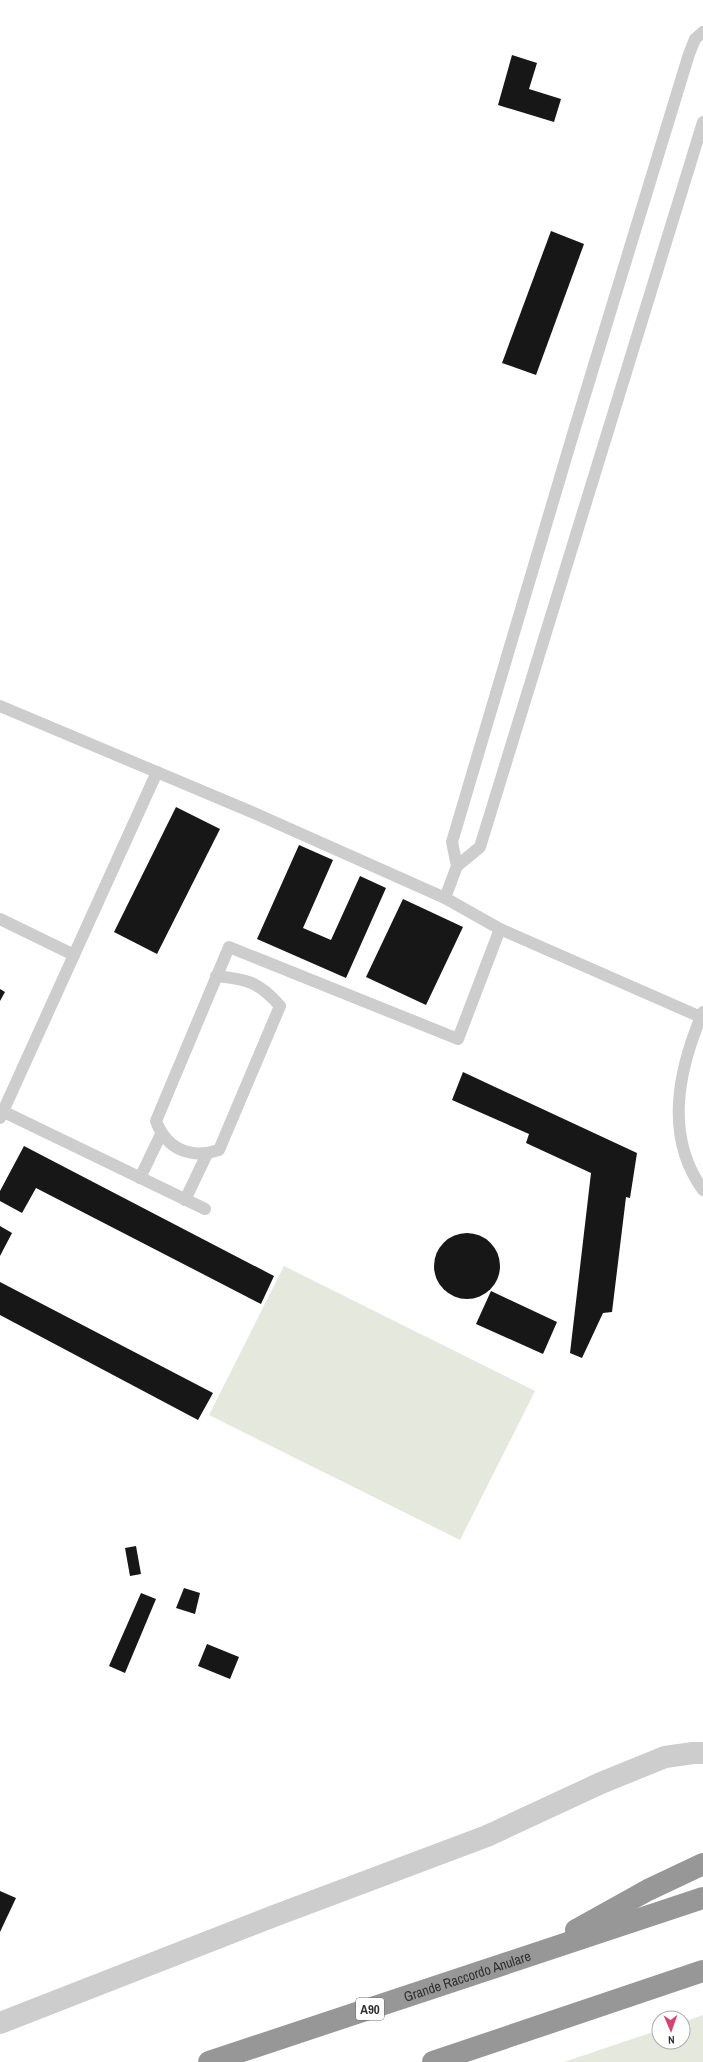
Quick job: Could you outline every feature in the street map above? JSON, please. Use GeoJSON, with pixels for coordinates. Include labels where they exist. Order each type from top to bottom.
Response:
{"type":"FeatureCollection","features":[{"type":"Feature","properties":{"kind":"highway"},"geometry":{"type":"LineString","coordinates":[[531,1956],[648,1890],[703,1864]]}},
{"type":"Feature","properties":{"kind":"highway","name":"Grande Raccordo Anulare"},"geometry":{"type":"LineString","coordinates":[[209,2062],[703,1898]]}},
{"type":"Feature","properties":{"kind":"highway"},"geometry":{"type":"LineString","coordinates":[[433,2062],[703,1971]]}},
{"type":"Feature","properties":{"kind":"street"},"geometry":{"type":"LineString","coordinates":[[0,2023],[274,1916],[487,1836],[601,1783],[665,1757],[703,1753]]}},
{"type":"Feature","properties":{"kind":"lane"},"geometry":{"type":"LineString","coordinates":[[457,866],[452,842],[686,61],[695,39],[703,32]]}},
{"type":"Feature","properties":{"kind":"lane"},"geometry":{"type":"LineString","coordinates":[[445,898],[457,866],[480,847],[703,122]]}},
{"type":"Feature","properties":{"kind":"lane"},"geometry":{"type":"LineString","coordinates":[[0,706],[157,772],[445,898],[500,929],[702,1016],[688,1052],[680,1085],[678,1117],[683,1148],[692,1176],[703,1190]]}},
{"type":"Feature","properties":{"kind":"lane"},"geometry":{"type":"LineString","coordinates":[[157,772],[1,1113],[205,1210]]}},
{"type":"Feature","properties":{"kind":"lane"},"geometry":{"type":"LineString","coordinates":[[0,919],[74,955]]}},
{"type":"Feature","properties":{"kind":"lane"},"geometry":{"type":"LineString","coordinates":[[216,976],[242,979],[267,991],[280,1006],[219,1150],[207,1154],[191,1153],[172,1144],[161,1134],[156,1121],[216,976],[228,947],[458,1038],[500,929]]}},
{"type":"Feature","properties":{"kind":"lane"},"geometry":{"type":"LineString","coordinates":[[140,1178],[161,1134]]}},
{"type":"Feature","properties":{"kind":"lane"},"geometry":{"type":"LineString","coordinates":[[184,1200],[207,1154]]}},
{"type":"Feature","properties":{"kind":"shaded area"},"geometry":{"type":"Polygon","coordinates":[[[284,1266],[535,1391],[460,1540],[209,1415],[284,1266]]]}},
{"type":"Feature","properties":{"kind":"shaded area"},"geometry":{"type":"Polygon","coordinates":[[[703,2015],[703,2062],[564,2062],[651,2033],[651,2050],[691,2050],[691,2019],[703,2015]]]}},
{"type":"Feature","properties":{"kind":"building"},"geometry":{"type":"Polygon","coordinates":[[[512,55],[537,63],[529,89],[561,99],[554,122],[498,105],[512,55]]]}},
{"type":"Feature","properties":{"kind":"building"},"geometry":{"type":"Polygon","coordinates":[[[551,231],[584,244],[536,375],[502,363],[551,231]]]}},
{"type":"Feature","properties":{"kind":"building"},"geometry":{"type":"Polygon","coordinates":[[[176,807],[220,829],[157,954],[114,932],[176,807]]]}},
{"type":"Feature","properties":{"kind":"building"},"geometry":{"type":"Polygon","coordinates":[[[299,845],[333,860],[303,928],[331,940],[360,876],[386,888],[346,978],[257,939],[299,845]]]}},
{"type":"Feature","properties":{"kind":"building"},"geometry":{"type":"Polygon","coordinates":[[[403,899],[463,927],[426,1005],[366,977],[403,899]]]}},
{"type":"Feature","properties":{"kind":"building"},"geometry":{"type":"Polygon","coordinates":[[[0,989],[5,992],[0,1001],[0,989]]]}},
{"type":"Feature","properties":{"kind":"building"},"geometry":{"type":"Polygon","coordinates":[[[463,1072],[637,1153],[630,1198],[626,1197],[612,1312],[603,1313],[582,1358],[570,1353],[591,1173],[526,1143],[529,1134],[452,1100],[463,1072]]]}},
{"type":"Feature","properties":{"kind":"building"},"geometry":{"type":"Polygon","coordinates":[[[24,1146],[274,1276],[261,1304],[36,1188],[22,1213],[0,1201],[0,1191],[24,1146]]]}},
{"type":"Feature","properties":{"kind":"building"},"geometry":{"type":"Polygon","coordinates":[[[0,1226],[12,1233],[0,1256],[0,1226]]]}},
{"type":"Feature","properties":{"kind":"building"},"geometry":{"type":"Polygon","coordinates":[[[467,1233],[479,1236],[490,1243],[497,1254],[500,1266],[497,1278],[490,1289],[479,1296],[467,1299],[455,1296],[444,1289],[437,1278],[434,1266],[437,1254],[444,1243],[455,1236],[467,1233]]]}},
{"type":"Feature","properties":{"kind":"building"},"geometry":{"type":"Polygon","coordinates":[[[0,1282],[213,1393],[198,1420],[0,1315],[0,1282]]]}},
{"type":"Feature","properties":{"kind":"building"},"geometry":{"type":"Polygon","coordinates":[[[491,1291],[557,1322],[543,1354],[476,1324],[491,1291]]]}},
{"type":"Feature","properties":{"kind":"building"},"geometry":{"type":"Polygon","coordinates":[[[136,1546],[141,1574],[130,1576],[125,1548],[136,1546]]]}},
{"type":"Feature","properties":{"kind":"building"},"geometry":{"type":"Polygon","coordinates":[[[184,1588],[200,1593],[195,1614],[176,1608],[184,1588]]]}},
{"type":"Feature","properties":{"kind":"building"},"geometry":{"type":"Polygon","coordinates":[[[141,1593],[156,1599],[125,1673],[109,1666],[141,1593]]]}},
{"type":"Feature","properties":{"kind":"building"},"geometry":{"type":"Polygon","coordinates":[[[207,1644],[239,1657],[230,1679],[198,1666],[207,1644]]]}},
{"type":"Feature","properties":{"kind":"building"},"geometry":{"type":"Polygon","coordinates":[[[0,1891],[16,1898],[0,1932],[0,1891]]]}}]}
